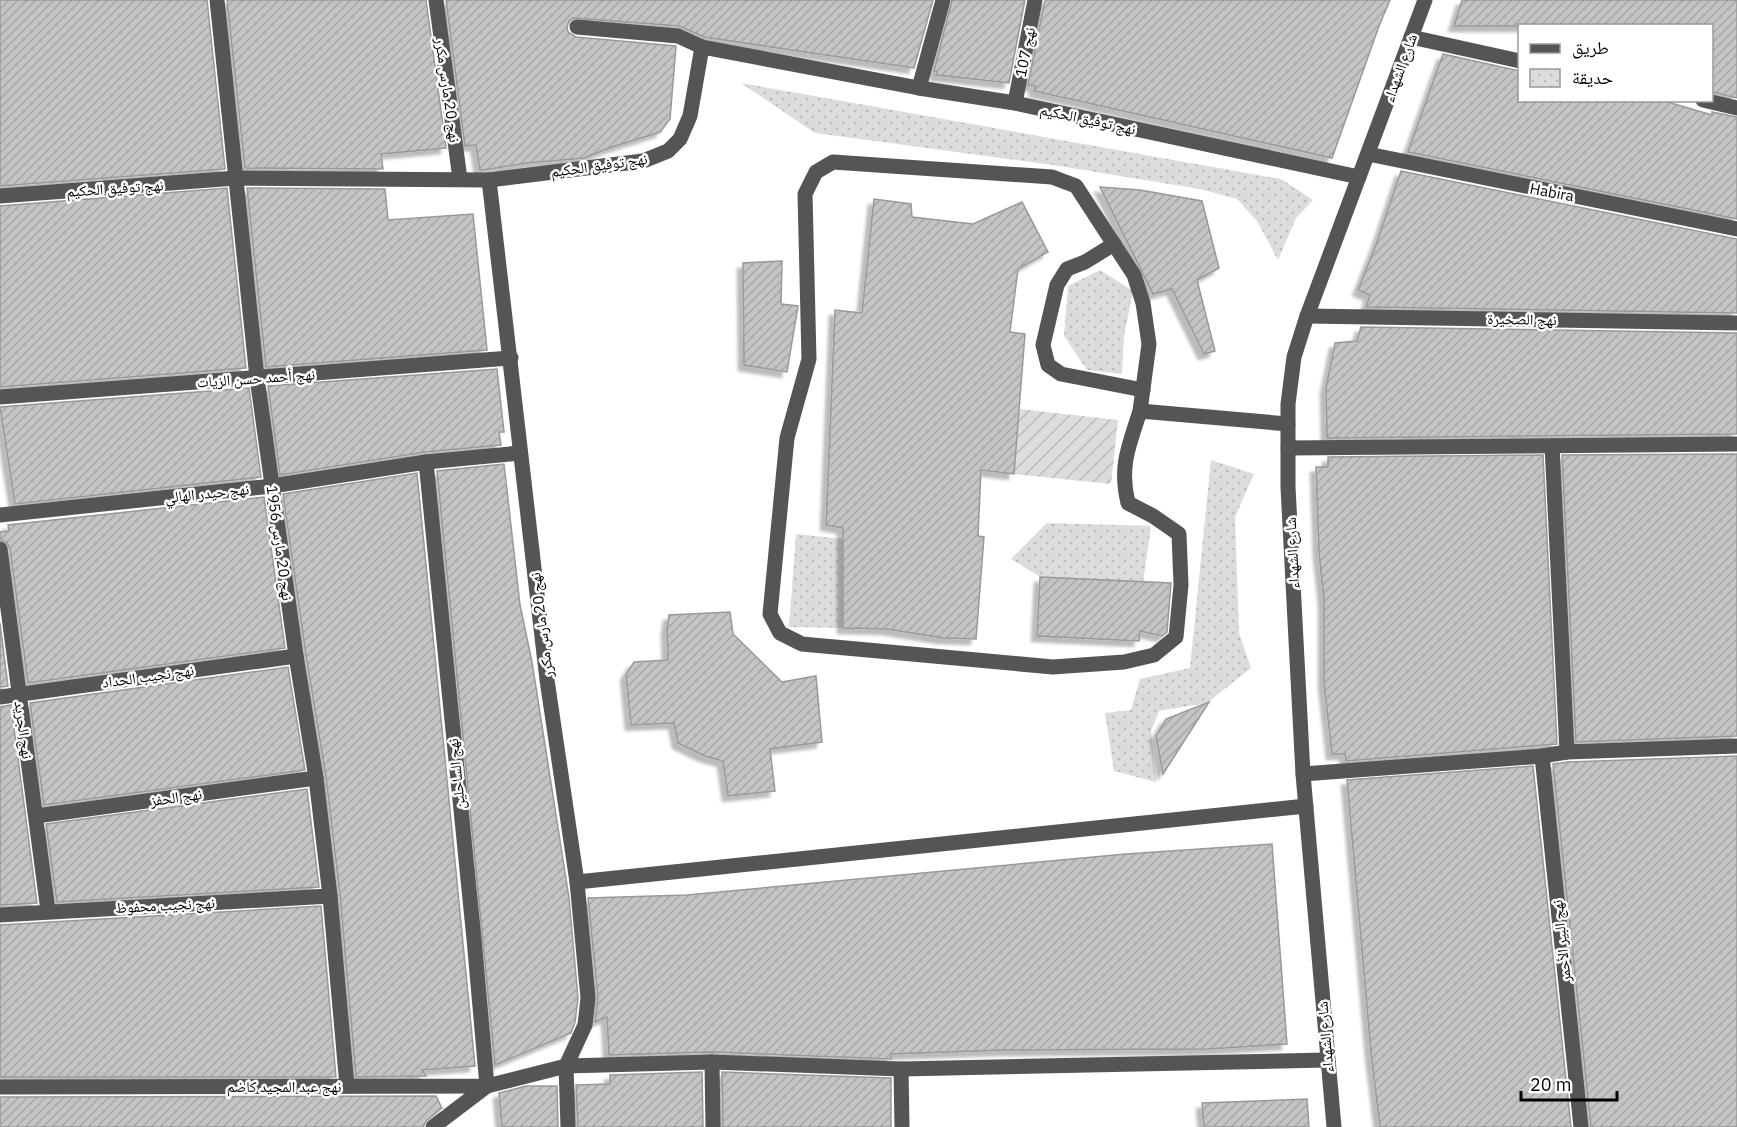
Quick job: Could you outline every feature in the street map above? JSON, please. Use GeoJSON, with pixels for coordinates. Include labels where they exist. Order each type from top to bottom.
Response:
{"type":"FeatureCollection","features":[{"type":"Feature","properties":{"kind":"street","name":"نهج 20 مارس 1956"},"geometry":{"type":"LineString","coordinates":[[217,0],[257,378],[296,656],[316,778],[330,896],[347,1086]]}},
{"type":"Feature","properties":{"kind":"street","name":"نهج 20 مارس مكرر"},"geometry":{"type":"LineString","coordinates":[[436,0],[460,179]]}},
{"type":"Feature","properties":{"kind":"street"},"geometry":{"type":"LineString","coordinates":[[920,88],[943,0]]}},
{"type":"Feature","properties":{"kind":"street","name":"نهج 107"},"geometry":{"type":"LineString","coordinates":[[1015,103],[1035,0]]}},
{"type":"Feature","properties":{"kind":"street","name":"شارع الشهداء"},"geometry":{"type":"LineString","coordinates":[[1334,1127],[1303,774],[1288,487],[1288,404],[1294,357],[1307,316],[1425,0]]}},
{"type":"Feature","properties":{"kind":"street"},"geometry":{"type":"LineString","coordinates":[[577,27],[678,36],[702,47]]}},
{"type":"Feature","properties":{"kind":"street"},"geometry":{"type":"LineString","coordinates":[[1411,37],[1518,61]]}},
{"type":"Feature","properties":{"kind":"street","name":"نهج توفيق الحكيم"},"geometry":{"type":"LineString","coordinates":[[0,196],[236,178],[489,180],[643,161],[668,151],[680,139],[690,116],[702,47],[920,88],[1015,103],[1359,177]]}},
{"type":"Feature","properties":{"kind":"street"},"geometry":{"type":"LineString","coordinates":[[1712,102],[1737,108]]}},
{"type":"Feature","properties":{"kind":"street","name":"Habira"},"geometry":{"type":"LineString","coordinates":[[1368,154],[1737,229]]}},
{"type":"Feature","properties":{"kind":"street"},"geometry":{"type":"LineString","coordinates":[[833,162],[1052,177],[1076,186],[1134,274],[1143,303],[1149,344],[1143,390],[1140,411],[1124,459],[1124,486],[1128,503],[1153,516],[1179,534],[1181,585],[1176,637],[1154,655],[1124,662],[1053,667],[802,644],[780,633],[770,614],[788,438],[809,359],[805,194],[816,172],[833,162]]}},
{"type":"Feature","properties":{"kind":"street","name":"نهج 20 مارس مكرر"},"geometry":{"type":"LineString","coordinates":[[489,180],[547,680],[577,882],[588,998],[585,1025],[566,1066]]}},
{"type":"Feature","properties":{"kind":"street"},"geometry":{"type":"LineString","coordinates":[[1114,244],[1085,262],[1067,269],[1057,285],[1042,345],[1048,365],[1061,374],[1143,390]]}},
{"type":"Feature","properties":{"kind":"street","name":"نهج الصخيرة"},"geometry":{"type":"LineString","coordinates":[[1307,316],[1737,322]]}},
{"type":"Feature","properties":{"kind":"street","name":"نهج أحمد حسن الزيات"},"geometry":{"type":"LineString","coordinates":[[0,397],[511,358]]}},
{"type":"Feature","properties":{"kind":"street"},"geometry":{"type":"LineString","coordinates":[[1140,411],[1288,424]]}},
{"type":"Feature","properties":{"kind":"street"},"geometry":{"type":"LineString","coordinates":[[1288,448],[1737,444]]}},
{"type":"Feature","properties":{"kind":"street"},"geometry":{"type":"LineString","coordinates":[[1552,446],[1567,752]]}},
{"type":"Feature","properties":{"kind":"street","name":"نهج حيدر الهالي"},"geometry":{"type":"LineString","coordinates":[[0,514],[272,486],[426,462],[520,453]]}},
{"type":"Feature","properties":{"kind":"street","name":"نهج الساحلين"},"geometry":{"type":"LineString","coordinates":[[426,462],[487,1086]]}},
{"type":"Feature","properties":{"kind":"street","name":"نهج الجريد"},"geometry":{"type":"LineString","coordinates":[[0,549],[48,911]]}},
{"type":"Feature","properties":{"kind":"street","name":"نهج نجيب الحداد"},"geometry":{"type":"LineString","coordinates":[[0,697],[296,656]]}},
{"type":"Feature","properties":{"kind":"street"},"geometry":{"type":"LineString","coordinates":[[1303,774],[1542,756],[1567,752],[1737,746]]}},
{"type":"Feature","properties":{"kind":"street","name":"نهج البير الأحمر"},"geometry":{"type":"LineString","coordinates":[[1542,756],[1581,1127]]}},
{"type":"Feature","properties":{"kind":"street","name":"نهج الحفز"},"geometry":{"type":"LineString","coordinates":[[36,816],[316,778]]}},
{"type":"Feature","properties":{"kind":"street"},"geometry":{"type":"LineString","coordinates":[[577,882],[1306,806]]}},
{"type":"Feature","properties":{"kind":"street","name":"نهج نجيب محفوظ"},"geometry":{"type":"LineString","coordinates":[[0,915],[330,896]]}},
{"type":"Feature","properties":{"kind":"street","name":"نهج عبد المجيد كاضم"},"geometry":{"type":"LineString","coordinates":[[0,1087],[487,1086],[566,1066],[712,1062],[901,1069],[1327,1060]]}},
{"type":"Feature","properties":{"kind":"street"},"geometry":{"type":"LineString","coordinates":[[712,1062],[713,1127]]}},
{"type":"Feature","properties":{"kind":"street"},"geometry":{"type":"LineString","coordinates":[[566,1066],[568,1127]]}},
{"type":"Feature","properties":{"kind":"street"},"geometry":{"type":"LineString","coordinates":[[901,1069],[902,1127]]}},
{"type":"Feature","properties":{"kind":"street"},"geometry":{"type":"LineString","coordinates":[[433,1127],[487,1086]]}},
{"type":"Feature","properties":{"kind":"green space"},"geometry":{"type":"Polygon","coordinates":[[[741,83],[1281,179],[1313,200],[1296,218],[1278,260],[1257,221],[1237,199],[1200,189],[1053,165],[815,133],[741,83]]]}},
{"type":"Feature","properties":{"kind":"green space"},"geometry":{"type":"Polygon","coordinates":[[[1100,270],[1133,291],[1124,336],[1122,374],[1087,370],[1064,336],[1068,286],[1100,270]]]}},
{"type":"Feature","properties":{"kind":"green space"},"geometry":{"type":"Polygon","coordinates":[[[1020,409],[1118,420],[1111,484],[1013,474],[1020,409]]]}},
{"type":"Feature","properties":{"kind":"green space"},"geometry":{"type":"Polygon","coordinates":[[[1211,460],[1254,474],[1235,517],[1239,633],[1251,668],[1207,703],[1159,711],[1151,731],[1156,782],[1114,771],[1105,713],[1131,710],[1140,679],[1190,668],[1211,460]]]}},
{"type":"Feature","properties":{"kind":"green space"},"geometry":{"type":"Polygon","coordinates":[[[1047,523],[1151,526],[1143,582],[1040,577],[1011,559],[1047,523]]]}},
{"type":"Feature","properties":{"kind":"green space"},"geometry":{"type":"Polygon","coordinates":[[[796,534],[843,539],[843,628],[789,627],[796,534]]]}},
{"type":"Feature","properties":{"kind":"building"},"geometry":{"type":"Polygon","coordinates":[[[0,0],[207,0],[225,169],[0,186],[0,0]]]}},
{"type":"Feature","properties":{"kind":"building"},"geometry":{"type":"Polygon","coordinates":[[[227,0],[426,0],[446,148],[381,154],[383,169],[245,168],[227,0]]]}},
{"type":"Feature","properties":{"kind":"building"},"geometry":{"type":"Polygon","coordinates":[[[446,0],[933,0],[914,68],[704,37],[679,26],[573,18],[567,27],[568,32],[576,37],[676,46],[670,119],[660,132],[584,158],[480,170],[476,145],[465,146],[446,0]]]}},
{"type":"Feature","properties":{"kind":"building"},"geometry":{"type":"Polygon","coordinates":[[[952,0],[1025,0],[1009,83],[936,75],[937,72],[934,71],[952,0]]]}},
{"type":"Feature","properties":{"kind":"building"},"geometry":{"type":"Polygon","coordinates":[[[1045,0],[1390,0],[1332,158],[1034,91],[1036,86],[1028,85],[1045,0]]]}},
{"type":"Feature","properties":{"kind":"building"},"geometry":{"type":"Polygon","coordinates":[[[1462,0],[1737,0],[1737,98],[1713,92],[1713,24],[1454,26],[1462,0]]]}},
{"type":"Feature","properties":{"kind":"building"},"geometry":{"type":"Polygon","coordinates":[[[1443,54],[1518,71],[1518,102],[1668,102],[1712,115],[1712,112],[1737,117],[1737,219],[1408,152],[1443,54]]]}},
{"type":"Feature","properties":{"kind":"building"},"geometry":{"type":"Polygon","coordinates":[[[1401,171],[1737,239],[1737,313],[1366,307],[1370,295],[1358,290],[1401,171]]]}},
{"type":"Feature","properties":{"kind":"building"},"geometry":{"type":"Polygon","coordinates":[[[1100,187],[1140,190],[1202,201],[1219,268],[1197,280],[1215,351],[1204,354],[1172,289],[1153,294],[1100,187]]]}},
{"type":"Feature","properties":{"kind":"building"},"geometry":{"type":"Polygon","coordinates":[[[227,188],[246,368],[0,387],[0,206],[227,188]]]}},
{"type":"Feature","properties":{"kind":"building"},"geometry":{"type":"Polygon","coordinates":[[[247,188],[385,189],[388,220],[473,214],[487,350],[266,367],[247,188]]]}},
{"type":"Feature","properties":{"kind":"building"},"geometry":{"type":"Polygon","coordinates":[[[874,199],[911,204],[912,217],[973,224],[1022,202],[1048,252],[1018,269],[1010,332],[1025,334],[1014,474],[981,470],[978,536],[984,537],[976,639],[943,638],[887,629],[843,628],[843,528],[826,525],[835,310],[862,313],[874,199]]]}},
{"type":"Feature","properties":{"kind":"building"},"geometry":{"type":"Polygon","coordinates":[[[782,261],[781,304],[798,306],[787,372],[744,365],[743,263],[782,261]]]}},
{"type":"Feature","properties":{"kind":"building"},"geometry":{"type":"Polygon","coordinates":[[[1361,327],[1737,333],[1737,434],[1327,438],[1326,388],[1335,343],[1357,341],[1361,327]]]}},
{"type":"Feature","properties":{"kind":"building"},"geometry":{"type":"Polygon","coordinates":[[[497,369],[504,432],[499,432],[501,445],[425,452],[280,475],[268,386],[497,369]]]}},
{"type":"Feature","properties":{"kind":"building"},"geometry":{"type":"Polygon","coordinates":[[[249,388],[261,477],[15,504],[0,407],[249,388]]]}},
{"type":"Feature","properties":{"kind":"building"},"geometry":{"type":"Polygon","coordinates":[[[1737,454],[1737,736],[1576,742],[1562,455],[1737,454]]]}},
{"type":"Feature","properties":{"kind":"building"},"geometry":{"type":"Polygon","coordinates":[[[1543,455],[1557,744],[1346,761],[1345,754],[1332,754],[1324,683],[1324,601],[1319,552],[1316,467],[1328,467],[1328,457],[1543,455]]]}},
{"type":"Feature","properties":{"kind":"building"},"geometry":{"type":"Polygon","coordinates":[[[504,464],[520,605],[532,662],[569,898],[578,998],[571,1033],[495,1065],[437,471],[504,464]]]}},
{"type":"Feature","properties":{"kind":"building"},"geometry":{"type":"Polygon","coordinates":[[[417,473],[475,1066],[422,1070],[426,1076],[356,1077],[340,895],[326,777],[283,494],[417,473]]]}},
{"type":"Feature","properties":{"kind":"building"},"geometry":{"type":"Polygon","coordinates":[[[264,497],[285,648],[28,683],[10,548],[0,539],[0,532],[9,531],[8,525],[264,497]]]}},
{"type":"Feature","properties":{"kind":"building"},"geometry":{"type":"Polygon","coordinates":[[[1040,577],[1171,583],[1167,632],[1162,636],[1140,631],[1139,641],[1037,636],[1040,577]]]}},
{"type":"Feature","properties":{"kind":"building"},"geometry":{"type":"Polygon","coordinates":[[[730,612],[733,634],[782,682],[816,676],[822,742],[770,749],[775,791],[728,796],[723,761],[705,756],[678,743],[674,723],[631,725],[626,675],[634,662],[668,660],[669,615],[730,612]]]}},
{"type":"Feature","properties":{"kind":"building"},"geometry":{"type":"Polygon","coordinates":[[[0,623],[8,686],[0,687],[0,623]]]}},
{"type":"Feature","properties":{"kind":"building"},"geometry":{"type":"Polygon","coordinates":[[[288,667],[305,770],[44,805],[30,703],[288,667]]]}},
{"type":"Feature","properties":{"kind":"building"},"geometry":{"type":"Polygon","coordinates":[[[1209,702],[1163,774],[1156,736],[1166,719],[1209,702]]]}},
{"type":"Feature","properties":{"kind":"building"},"geometry":{"type":"Polygon","coordinates":[[[11,705],[37,903],[0,905],[0,707],[11,705]]]}},
{"type":"Feature","properties":{"kind":"building"},"geometry":{"type":"Polygon","coordinates":[[[1737,756],[1737,1127],[1591,1127],[1553,764],[1737,756]]]}},
{"type":"Feature","properties":{"kind":"building"},"geometry":{"type":"Polygon","coordinates":[[[1533,766],[1571,1127],[1380,1127],[1371,1052],[1347,780],[1533,766]]]}},
{"type":"Feature","properties":{"kind":"building"},"geometry":{"type":"Polygon","coordinates":[[[307,789],[319,887],[57,902],[46,824],[307,789]]]}},
{"type":"Feature","properties":{"kind":"building"},"geometry":{"type":"Polygon","coordinates":[[[1272,844],[1287,1044],[1207,1049],[1006,1050],[891,1054],[891,1059],[712,1052],[609,1055],[607,1017],[595,1022],[598,997],[588,898],[687,895],[1126,854],[1272,844]]]}},
{"type":"Feature","properties":{"kind":"building"},"geometry":{"type":"Polygon","coordinates":[[[321,906],[336,1077],[0,1077],[0,925],[321,906]]]}},
{"type":"Feature","properties":{"kind":"building"},"geometry":{"type":"Polygon","coordinates":[[[702,1072],[703,1127],[578,1127],[576,1085],[610,1084],[610,1075],[702,1072]]]}},
{"type":"Feature","properties":{"kind":"building"},"geometry":{"type":"Polygon","coordinates":[[[722,1072],[891,1078],[891,1127],[723,1127],[722,1072]]]}},
{"type":"Feature","properties":{"kind":"building"},"geometry":{"type":"Polygon","coordinates":[[[526,1086],[557,1086],[558,1127],[502,1127],[499,1093],[526,1086]]]}},
{"type":"Feature","properties":{"kind":"building"},"geometry":{"type":"Polygon","coordinates":[[[436,1096],[442,1108],[427,1120],[423,1127],[0,1127],[0,1097],[436,1096]]]}},
{"type":"Feature","properties":{"kind":"building"},"geometry":{"type":"Polygon","coordinates":[[[1307,1099],[1309,1127],[1204,1127],[1202,1103],[1307,1099]]]}}]}
